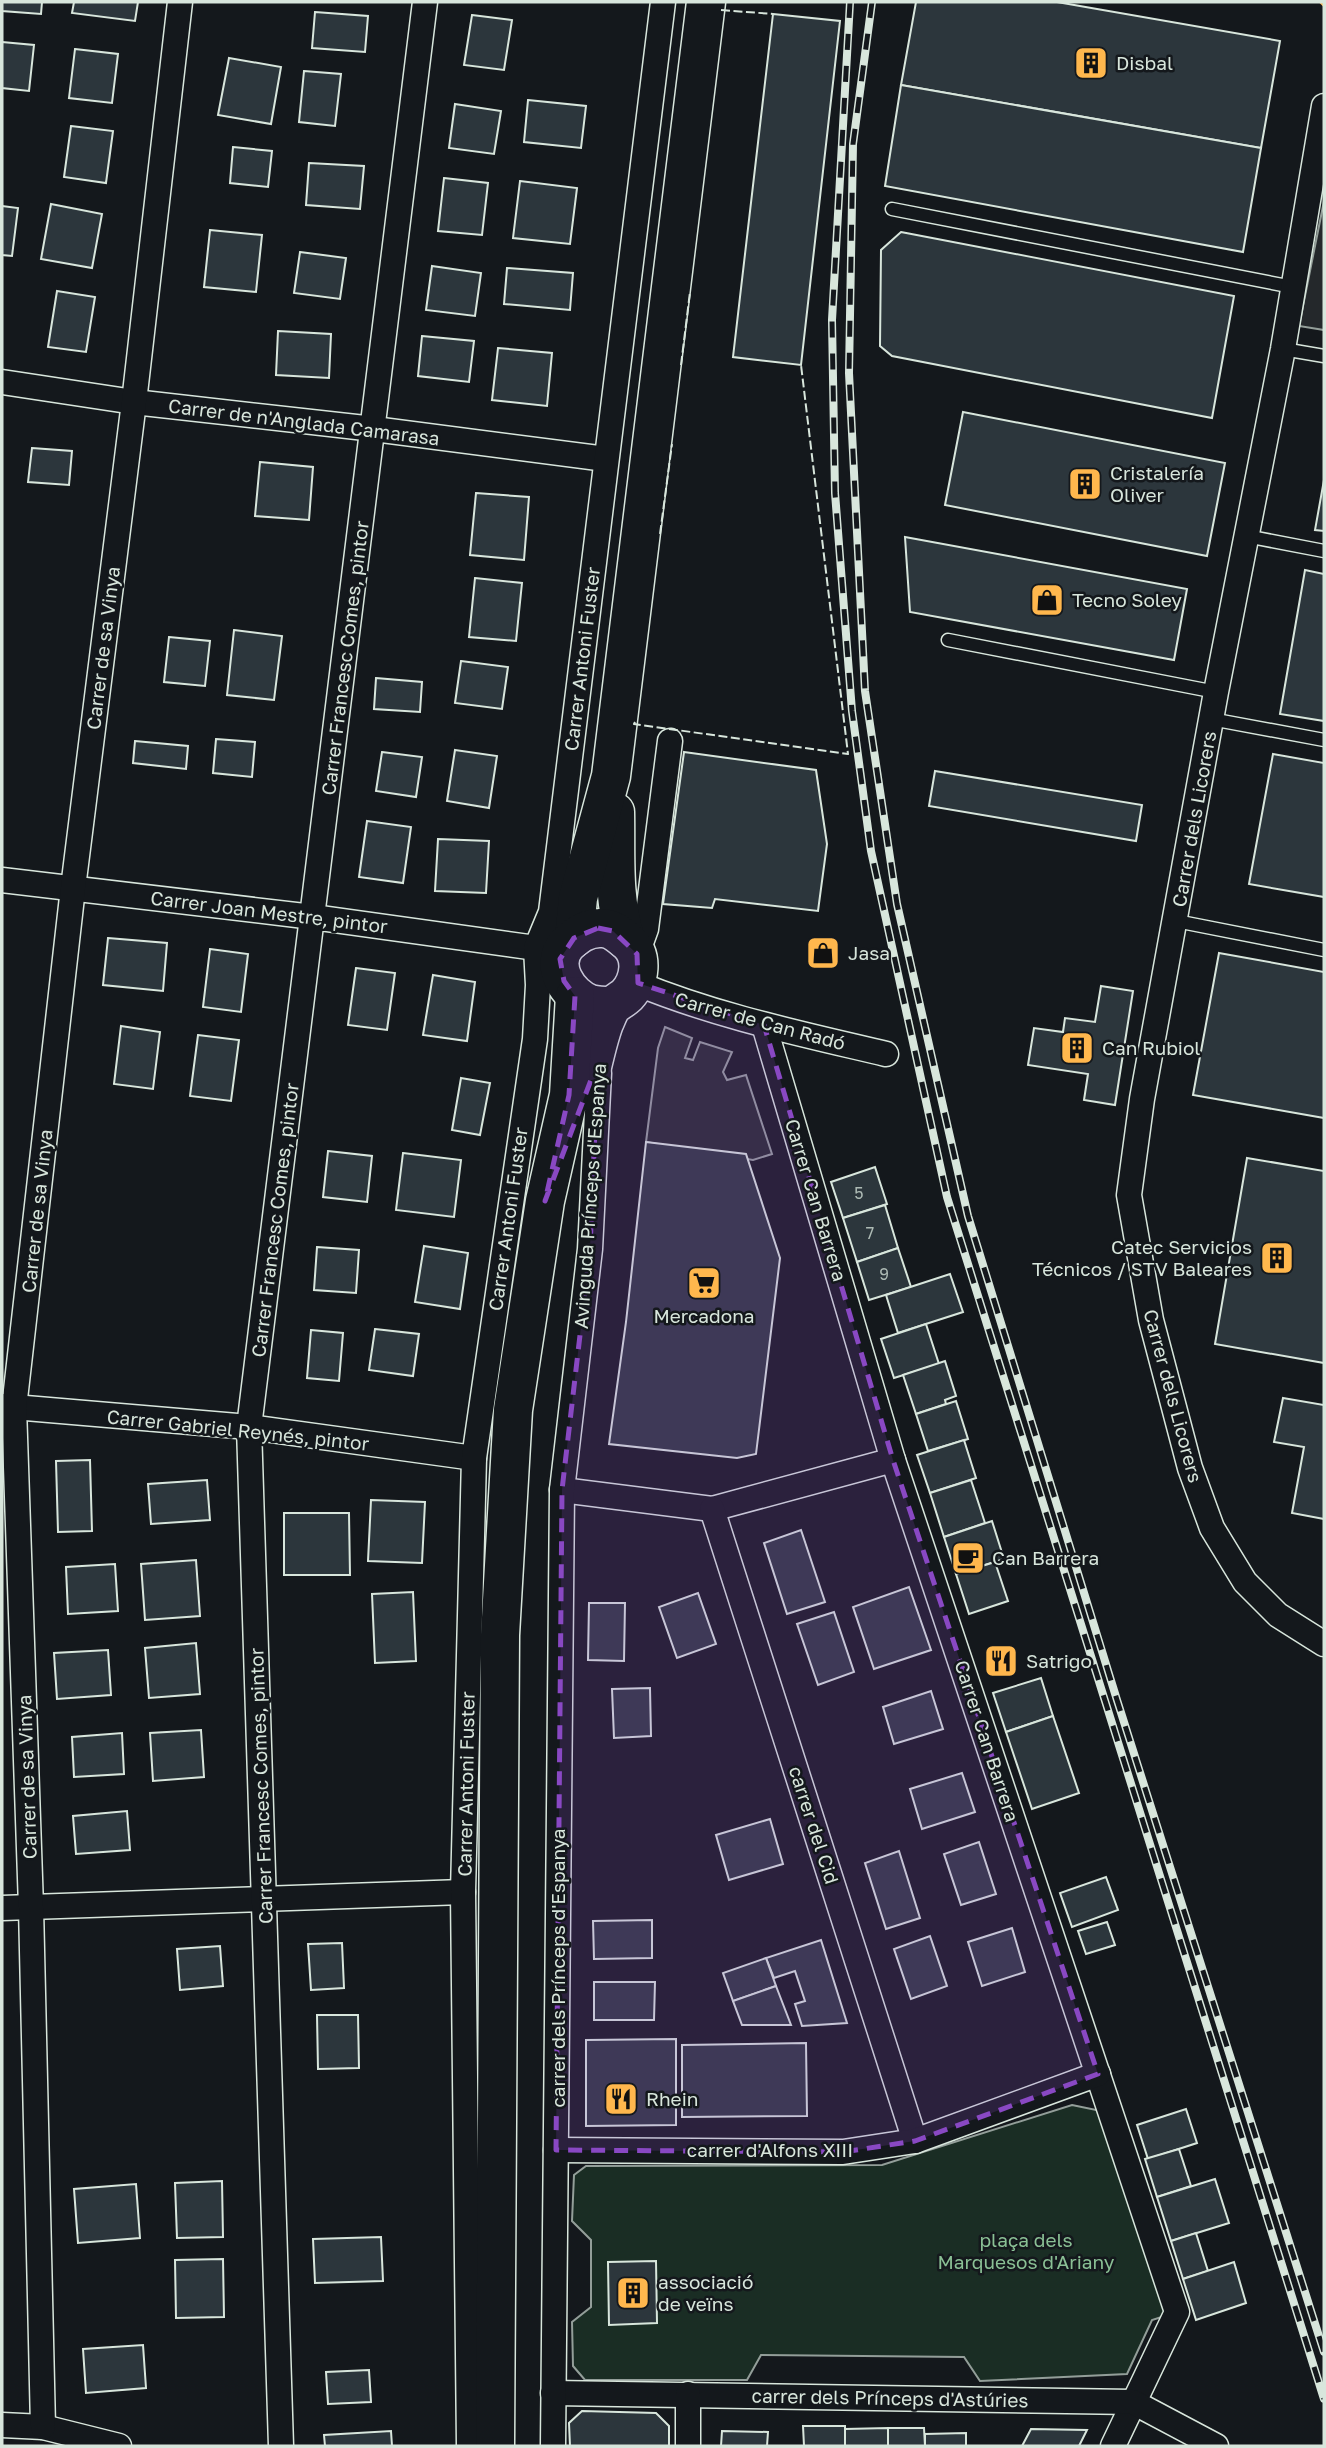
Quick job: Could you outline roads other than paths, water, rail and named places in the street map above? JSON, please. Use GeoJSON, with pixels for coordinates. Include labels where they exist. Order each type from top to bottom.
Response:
{"type":"FeatureCollection","features":[{"type":"Feature","properties":{"kind":"main road"},"geometry":{"type":"LineString","coordinates":[[574,937],[578,898],[611,776],[706,2]]}},
{"type":"Feature","properties":{"kind":"main road"},"geometry":{"type":"LineString","coordinates":[[545,1201],[585,1097],[623,982],[620,918],[614,880],[615,805],[611,776]]}},
{"type":"Feature","properties":{"kind":"main road"},"geometry":{"type":"LineString","coordinates":[[605,928],[623,982],[590,1004],[575,996],[564,981],[560,959],[564,948],[574,937],[585,931],[605,928]]}},
{"type":"Feature","properties":{"kind":"main road"},"geometry":{"type":"LineString","coordinates":[[495,2446],[500,1635],[513,1410],[545,1201],[569,1095],[575,996]]}},
{"type":"Feature","properties":{"kind":"street","name":"Carrer de sa Vinya"},"geometry":{"type":"LineString","coordinates":[[43,2427],[31,1907],[8,1407],[134,402],[180,2]]}},
{"type":"Feature","properties":{"kind":"street","name":"Carrer Francesc Comes, pintor"},"geometry":{"type":"LineString","coordinates":[[281,2446],[249,1427],[425,2]]}},
{"type":"Feature","properties":{"kind":"street","name":"Carrer Antoni Fuster"},"geometry":{"type":"LineString","coordinates":[[469,2446],[463,1892],[474,1458],[535,1039],[538,985],[536,948],[551,912],[663,2]]}},
{"type":"Feature","properties":{"kind":"street","name":"Carrer dels Licorers"},"geometry":{"type":"LineString","coordinates":[[1324,106],[1283,349],[1216,692],[1142,1099],[1129,1195],[1151,1320],[1190,1468],[1212,1528],[1245,1581],[1278,1615],[1324,1644]]}},
{"type":"Feature","properties":{"kind":"street","name":"Carrer de n'Anglada Camarasa"},"geometry":{"type":"LineString","coordinates":[[2,382],[134,402],[606,459]]}},
{"type":"Feature","properties":{"kind":"street","name":"Avinguda Prínceps d'Espanya"},"geometry":{"type":"LineString","coordinates":[[562,1490],[590,1249],[596,1098],[623,982],[646,929],[670,741]]}},
{"type":"Feature","properties":{"kind":"street","name":"Carrer Joan Mestre, pintor"},"geometry":{"type":"LineString","coordinates":[[2,880],[313,916],[536,948]]}},
{"type":"Feature","properties":{"kind":"street","name":"Carrer de Can Radó"},"geometry":{"type":"LineString","coordinates":[[623,982],[764,1025],[886,1054]]}},
{"type":"Feature","properties":{"kind":"street","name":"Carrer Can Barrera"},"geometry":{"type":"LineString","coordinates":[[764,1025],[893,1460],[1177,2312],[1113,2446]]}},
{"type":"Feature","properties":{"kind":"street","name":"Carrer Gabriel Reynés, pintor"},"geometry":{"type":"LineString","coordinates":[[8,1407],[249,1427],[474,1458]]}},
{"type":"Feature","properties":{"kind":"street"},"geometry":{"type":"LineString","coordinates":[[562,1490],[712,1509],[893,1460]]}},
{"type":"Feature","properties":{"kind":"street","name":"carrer dels Prínceps d'Espanya"},"geometry":{"type":"LineString","coordinates":[[553,2446],[562,1490]]}},
{"type":"Feature","properties":{"kind":"street","name":"carrer del Cid"},"geometry":{"type":"LineString","coordinates":[[712,1509],[915,2141]]}},
{"type":"Feature","properties":{"kind":"street"},"geometry":{"type":"LineString","coordinates":[[2,1908],[463,1892]]}},
{"type":"Feature","properties":{"kind":"street","name":"carrer d'Alfons XIII"},"geometry":{"type":"LineString","coordinates":[[556,2150],[844,2152],[915,2141],[1098,2074]]}},
{"type":"Feature","properties":{"kind":"street","name":"carrer dels Prínceps d'Astúries"},"geometry":{"type":"LineString","coordinates":[[553,2393],[1133,2402],[1216,2446]]}},
{"type":"Feature","properties":{"kind":"street"},"geometry":{"type":"LineString","coordinates":[[688,2394],[688,2446]]}},
{"type":"Feature","properties":{"kind":"street"},"geometry":{"type":"LineString","coordinates":[[2,2426],[43,2427],[119,2446]]}},
{"type":"Feature","properties":{"kind":"lane"},"geometry":{"type":"LineString","coordinates":[[892,208],[1293,287]]}},
{"type":"Feature","properties":{"kind":"lane"},"geometry":{"type":"LineString","coordinates":[[1283,349],[1324,356]]}},
{"type":"Feature","properties":{"kind":"lane"},"geometry":{"type":"LineString","coordinates":[[1246,536],[1324,551]]}},
{"type":"Feature","properties":{"kind":"lane"},"geometry":{"type":"LineString","coordinates":[[948,639],[1216,692]]}},
{"type":"Feature","properties":{"kind":"lane"},"geometry":{"type":"LineString","coordinates":[[1211,719],[1324,740]]}},
{"type":"Feature","properties":{"kind":"lane"},"geometry":{"type":"LineString","coordinates":[[1176,921],[1324,950]]}},
{"type":"Feature","properties":{"kind":"railway"},"geometry":{"type":"LineString","coordinates":[[850,2],[832,320],[835,493],[852,711],[871,851],[947,1197],[1324,2399]]}},
{"type":"Feature","properties":{"kind":"railway"},"geometry":{"type":"LineString","coordinates":[[872,2],[853,144],[849,373],[865,691],[897,904],[968,1216],[1117,1700],[1324,2352]]}},
{"type":"Feature","properties":{"kind":"place","name":"Disbal"},"geometry":{"type":"Point","coordinates":[1091,63]}},
{"type":"Feature","properties":{"kind":"place","name":"Cristalería Oliver"},"geometry":{"type":"Point","coordinates":[1085,484]}},
{"type":"Feature","properties":{"kind":"place","name":"Tecno Soley"},"geometry":{"type":"Point","coordinates":[1047,600]}},
{"type":"Feature","properties":{"kind":"place","name":"Jasa"},"geometry":{"type":"Point","coordinates":[823,953]}},
{"type":"Feature","properties":{"kind":"place","name":"Can Rubiol"},"geometry":{"type":"Point","coordinates":[1077,1048]}},
{"type":"Feature","properties":{"kind":"place","name":"Catec Servicios Técnicos / STV Baleares"},"geometry":{"type":"Point","coordinates":[1277,1258]}},
{"type":"Feature","properties":{"kind":"place","name":"Mercadona"},"geometry":{"type":"Point","coordinates":[704,1283]}},
{"type":"Feature","properties":{"kind":"place","name":"Can Barrera"},"geometry":{"type":"Point","coordinates":[968,1558]}},
{"type":"Feature","properties":{"kind":"place","name":"Satrigo"},"geometry":{"type":"Point","coordinates":[1001,1661]}},
{"type":"Feature","properties":{"kind":"place","name":"Rhein"},"geometry":{"type":"Point","coordinates":[621,2099]}},
{"type":"Feature","properties":{"kind":"place","name":"associació de veïns"},"geometry":{"type":"Point","coordinates":[633,2293]}},
{"type":"Feature","properties":{"kind":"park label","name":"plaça dels Marquesos d'Ariany"},"geometry":{"type":"Point","coordinates":[1026,2251]}}]}
